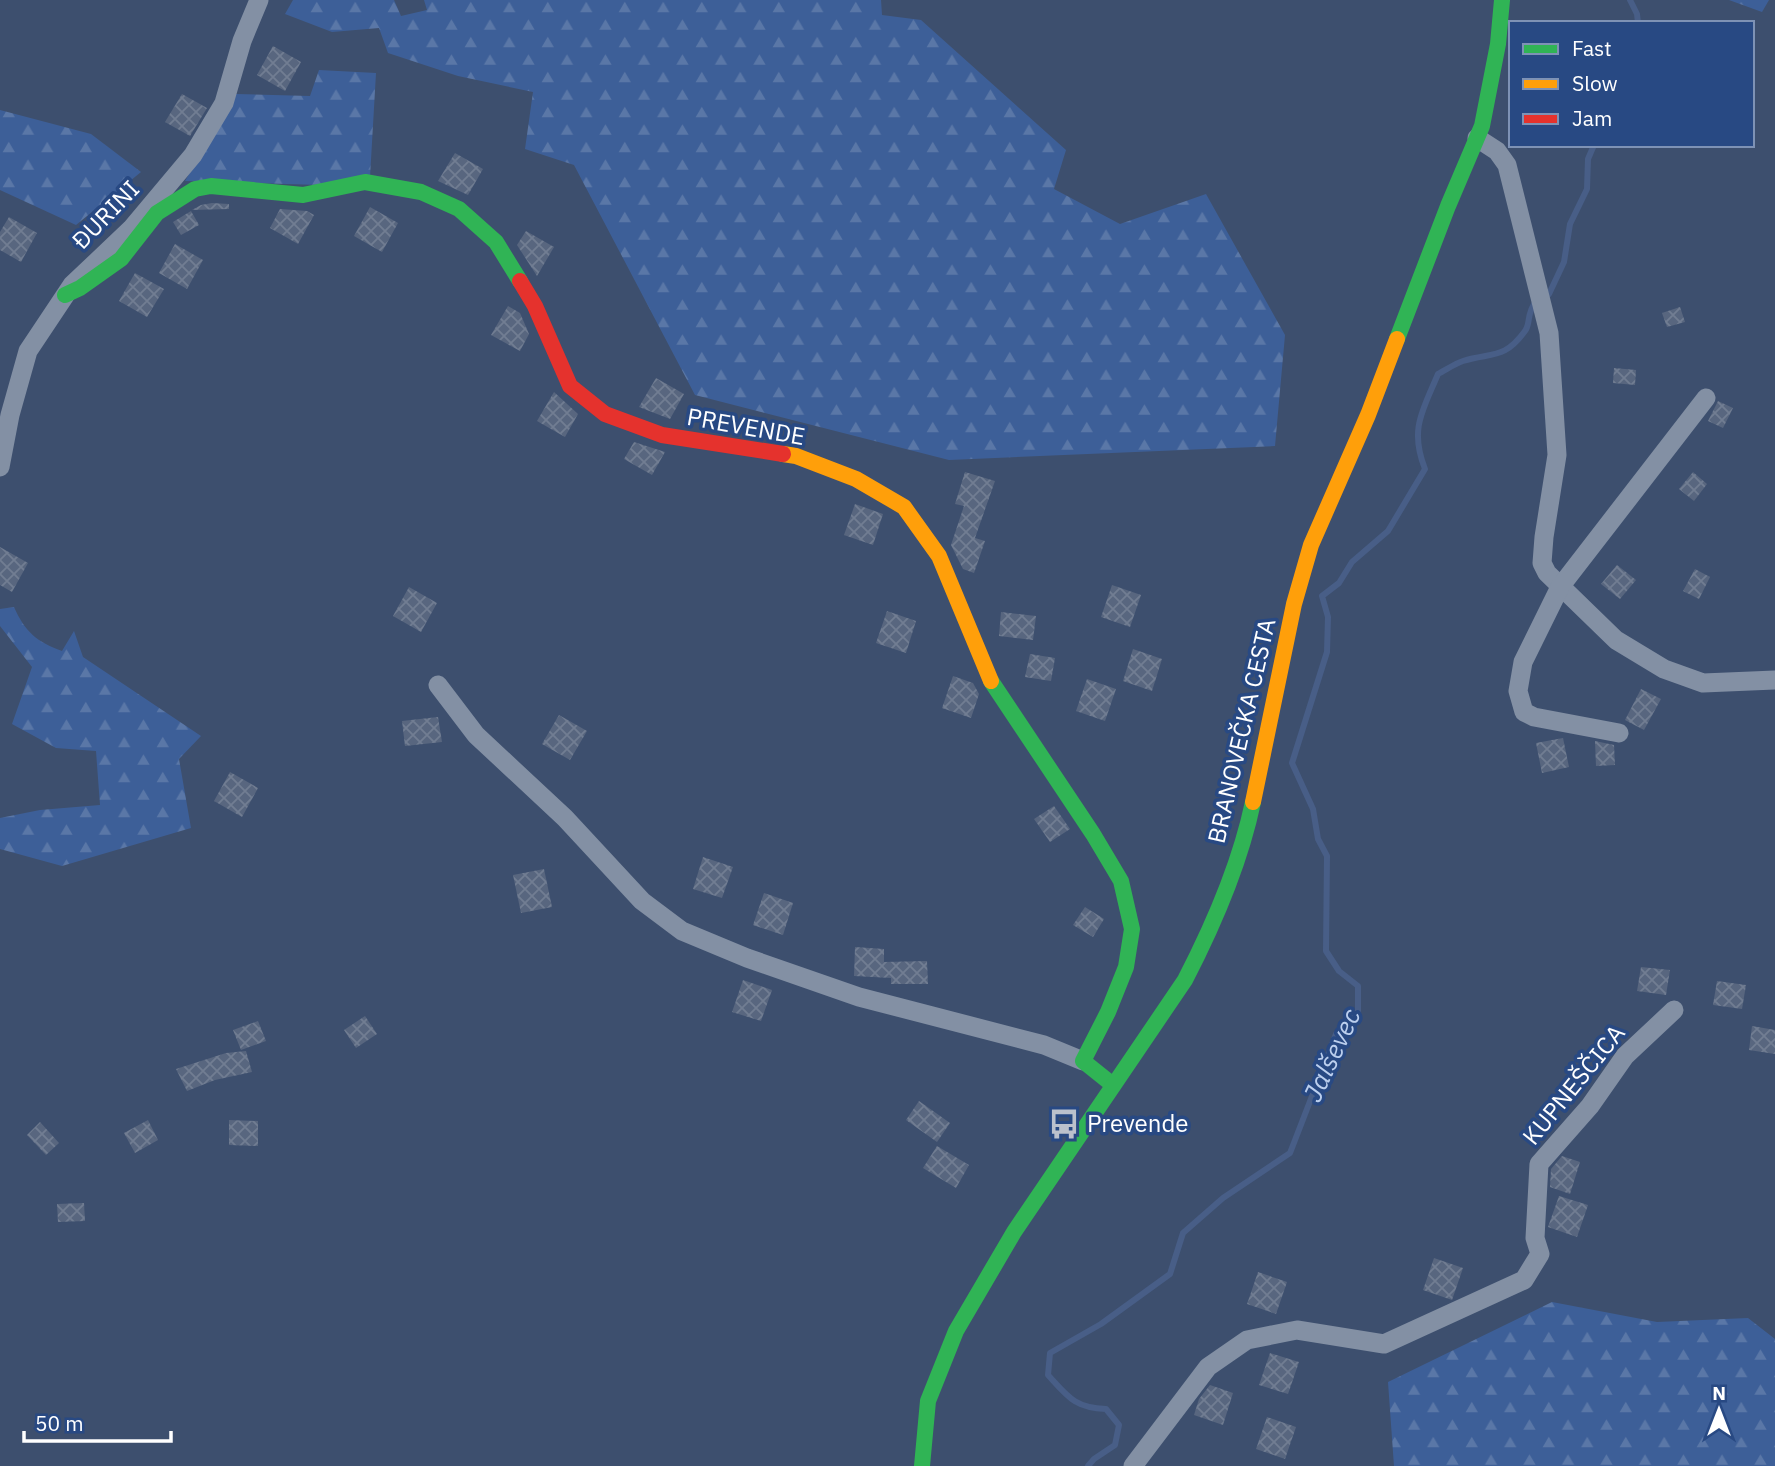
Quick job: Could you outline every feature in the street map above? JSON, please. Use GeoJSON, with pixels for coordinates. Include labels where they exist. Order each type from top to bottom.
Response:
{"type":"FeatureCollection","features":[{"type":"Feature","properties":{"kind":"street","name":"ĐURINI"},"geometry":{"type":"LineString","coordinates":[[0,467],[10,415],[28,351],[72,285],[131,229],[193,155],[224,103],[242,41],[259,0]]}},
{"type":"Feature","properties":{"kind":"street","name":"BRANOVEČKA CESTA"},"geometry":{"type":"LineString","coordinates":[[922,1466],[928,1401],[956,1331],[1014,1232],[1185,980],[1207,937],[1249,824],[1294,604],[1311,545],[1368,415],[1482,125],[1498,44],[1503,0]]}},
{"type":"Feature","properties":{"kind":"street"},"geometry":{"type":"LineString","coordinates":[[1477,138],[1497,151],[1507,165],[1549,333],[1557,455],[1542,563],[1547,573],[1616,640],[1664,668],[1703,683],[1773,677]]}},
{"type":"Feature","properties":{"kind":"street","name":"PREVENDE"},"geometry":{"type":"LineString","coordinates":[[65,295],[80,288],[121,259],[157,213],[195,189],[211,186],[303,195],[365,182],[421,192],[459,209],[496,242],[535,306],[570,386],[605,414],[663,435],[796,456],[856,479],[904,507],[939,556],[980,651],[988,677],[1093,834],[1121,881],[1132,929],[1126,967],[1108,1012],[1083,1061]]}},
{"type":"Feature","properties":{"kind":"street"},"geometry":{"type":"LineString","coordinates":[[1619,733],[1534,717],[1524,712],[1518,691],[1523,662],[1560,587],[1706,398]]}},
{"type":"Feature","properties":{"kind":"street"},"geometry":{"type":"LineString","coordinates":[[438,685],[476,735],[565,818],[642,901],[682,931],[747,958],[859,997],[1044,1045],[1083,1061],[1113,1085]]}},
{"type":"Feature","properties":{"kind":"street","name":"KUPNEŠČICA"},"geometry":{"type":"LineString","coordinates":[[1133,1466],[1208,1367],[1247,1340],[1297,1330],[1384,1343],[1524,1280],[1540,1254],[1535,1238],[1539,1164],[1590,1106],[1625,1056],[1674,1010]]}},
{"type":"Feature","properties":{"kind":"green space"},"geometry":{"type":"Polygon","coordinates":[[[293,0],[394,0],[401,16],[427,10],[424,0],[881,0],[882,15],[921,20],[1066,150],[1054,189],[1120,224],[1206,194],[1285,335],[1275,446],[949,460],[695,395],[574,165],[525,149],[533,92],[458,76],[388,53],[379,28],[332,32],[285,14],[293,0]]]}},
{"type":"Feature","properties":{"kind":"green space"},"geometry":{"type":"Polygon","coordinates":[[[1729,0],[1769,0],[1762,12],[1729,0]]]}},
{"type":"Feature","properties":{"kind":"green space"},"geometry":{"type":"Polygon","coordinates":[[[319,70],[376,73],[370,177],[320,185],[185,181],[235,94],[310,96],[319,70]]]}},
{"type":"Feature","properties":{"kind":"green space"},"geometry":{"type":"Polygon","coordinates":[[[0,110],[91,134],[141,172],[76,225],[0,190],[0,110]]]}},
{"type":"Feature","properties":{"kind":"green space"},"geometry":{"type":"Polygon","coordinates":[[[14,607],[27,630],[53,648],[62,651],[74,631],[83,657],[201,736],[179,759],[191,828],[62,866],[0,849],[0,818],[40,810],[100,805],[96,751],[56,748],[12,724],[32,667],[0,626],[0,609],[14,607]]]}},
{"type":"Feature","properties":{"kind":"green space"},"geometry":{"type":"Polygon","coordinates":[[[1552,1302],[1657,1322],[1748,1318],[1775,1339],[1775,1466],[1394,1466],[1388,1382],[1552,1302]]]}},
{"type":"Feature","properties":{"kind":"building"},"geometry":{"type":"Polygon","coordinates":[[[273,46],[301,62],[285,91],[257,75],[273,46]]]}},
{"type":"Feature","properties":{"kind":"building"},"geometry":{"type":"Polygon","coordinates":[[[182,94],[207,108],[190,136],[165,122],[182,94]]]}},
{"type":"Feature","properties":{"kind":"building"},"geometry":{"type":"Polygon","coordinates":[[[455,153],[483,169],[468,195],[438,181],[455,153]]]}},
{"type":"Feature","properties":{"kind":"building"},"geometry":{"type":"Polygon","coordinates":[[[229,204],[229,209],[192,210],[201,205],[229,204]]]}},
{"type":"Feature","properties":{"kind":"building"},"geometry":{"type":"Polygon","coordinates":[[[370,207],[398,223],[382,252],[354,236],[370,207]]]}},
{"type":"Feature","properties":{"kind":"building"},"geometry":{"type":"Polygon","coordinates":[[[280,209],[307,211],[314,215],[298,244],[270,228],[280,209]]]}},
{"type":"Feature","properties":{"kind":"building"},"geometry":{"type":"Polygon","coordinates":[[[191,211],[199,225],[181,235],[173,222],[191,211]]]}},
{"type":"Feature","properties":{"kind":"building"},"geometry":{"type":"Polygon","coordinates":[[[9,217],[37,233],[21,262],[0,250],[0,232],[9,217]]]}},
{"type":"Feature","properties":{"kind":"building"},"geometry":{"type":"Polygon","coordinates":[[[526,231],[554,247],[537,276],[517,245],[526,231]]]}},
{"type":"Feature","properties":{"kind":"building"},"geometry":{"type":"Polygon","coordinates":[[[175,244],[203,260],[187,289],[159,273],[175,244]]]}},
{"type":"Feature","properties":{"kind":"building"},"geometry":{"type":"Polygon","coordinates":[[[135,273],[164,289],[147,317],[119,301],[135,273]]]}},
{"type":"Feature","properties":{"kind":"building"},"geometry":{"type":"Polygon","coordinates":[[[508,306],[520,313],[529,334],[520,351],[491,335],[508,306]]]}},
{"type":"Feature","properties":{"kind":"building"},"geometry":{"type":"Polygon","coordinates":[[[1680,307],[1685,322],[1667,327],[1662,313],[1680,307]]]}},
{"type":"Feature","properties":{"kind":"building"},"geometry":{"type":"Polygon","coordinates":[[[1614,368],[1636,370],[1635,385],[1613,383],[1614,368]]]}},
{"type":"Feature","properties":{"kind":"building"},"geometry":{"type":"Polygon","coordinates":[[[656,378],[684,394],[670,419],[639,407],[656,378]]]}},
{"type":"Feature","properties":{"kind":"building"},"geometry":{"type":"Polygon","coordinates":[[[554,392],[578,414],[565,437],[537,421],[554,392]]]}},
{"type":"Feature","properties":{"kind":"building"},"geometry":{"type":"Polygon","coordinates":[[[1718,401],[1733,408],[1723,428],[1708,421],[1718,401]]]}},
{"type":"Feature","properties":{"kind":"building"},"geometry":{"type":"Polygon","coordinates":[[[634,442],[665,452],[652,475],[624,459],[634,442]]]}},
{"type":"Feature","properties":{"kind":"building"},"geometry":{"type":"Polygon","coordinates":[[[965,472],[995,481],[975,538],[985,541],[974,573],[963,569],[951,545],[964,506],[955,504],[965,472]]]}},
{"type":"Feature","properties":{"kind":"building"},"geometry":{"type":"Polygon","coordinates":[[[1693,472],[1707,484],[1694,501],[1679,489],[1693,472]]]}},
{"type":"Feature","properties":{"kind":"building"},"geometry":{"type":"Polygon","coordinates":[[[855,504],[883,514],[873,545],[844,535],[855,504]]]}},
{"type":"Feature","properties":{"kind":"building"},"geometry":{"type":"Polygon","coordinates":[[[0,547],[28,563],[12,592],[0,585],[0,547]]]}},
{"type":"Feature","properties":{"kind":"building"},"geometry":{"type":"Polygon","coordinates":[[[1617,565],[1636,580],[1620,599],[1601,584],[1617,565]]]}},
{"type":"Feature","properties":{"kind":"building"},"geometry":{"type":"Polygon","coordinates":[[[1695,569],[1710,577],[1699,599],[1683,591],[1695,569]]]}},
{"type":"Feature","properties":{"kind":"building"},"geometry":{"type":"Polygon","coordinates":[[[1112,585],[1141,595],[1130,627],[1101,617],[1112,585]]]}},
{"type":"Feature","properties":{"kind":"building"},"geometry":{"type":"Polygon","coordinates":[[[409,587],[437,603],[421,632],[393,616],[409,587]]]}},
{"type":"Feature","properties":{"kind":"building"},"geometry":{"type":"Polygon","coordinates":[[[887,611],[916,621],[906,653],[876,643],[887,611]]]}},
{"type":"Feature","properties":{"kind":"building"},"geometry":{"type":"Polygon","coordinates":[[[1001,612],[1036,616],[1033,640],[999,636],[1001,612]]]}},
{"type":"Feature","properties":{"kind":"building"},"geometry":{"type":"Polygon","coordinates":[[[1133,649],[1162,659],[1152,691],[1123,681],[1133,649]]]}},
{"type":"Feature","properties":{"kind":"building"},"geometry":{"type":"Polygon","coordinates":[[[1030,654],[1055,658],[1051,681],[1025,677],[1030,654]]]}},
{"type":"Feature","properties":{"kind":"building"},"geometry":{"type":"Polygon","coordinates":[[[953,676],[973,683],[979,694],[971,718],[942,708],[953,676]]]}},
{"type":"Feature","properties":{"kind":"building"},"geometry":{"type":"Polygon","coordinates":[[[1087,679],[1116,689],[1105,721],[1076,711],[1087,679]]]}},
{"type":"Feature","properties":{"kind":"building"},"geometry":{"type":"Polygon","coordinates":[[[1641,689],[1661,699],[1644,730],[1625,720],[1641,689]]]}},
{"type":"Feature","properties":{"kind":"building"},"geometry":{"type":"Polygon","coordinates":[[[559,715],[587,731],[570,760],[542,744],[559,715]]]}},
{"type":"Feature","properties":{"kind":"building"},"geometry":{"type":"Polygon","coordinates":[[[438,717],[442,742],[405,746],[402,721],[438,717]]]}},
{"type":"Feature","properties":{"kind":"building"},"geometry":{"type":"Polygon","coordinates":[[[1563,738],[1569,767],[1542,773],[1536,743],[1563,738]]]}},
{"type":"Feature","properties":{"kind":"building"},"geometry":{"type":"Polygon","coordinates":[[[1595,741],[1614,745],[1615,765],[1596,766],[1595,741]]]}},
{"type":"Feature","properties":{"kind":"building"},"geometry":{"type":"Polygon","coordinates":[[[230,772],[258,788],[242,817],[214,801],[230,772]]]}},
{"type":"Feature","properties":{"kind":"building"},"geometry":{"type":"Polygon","coordinates":[[[1054,806],[1070,829],[1050,842],[1034,819],[1054,806]]]}},
{"type":"Feature","properties":{"kind":"building"},"geometry":{"type":"Polygon","coordinates":[[[703,857],[733,867],[722,898],[693,889],[703,857]]]}},
{"type":"Feature","properties":{"kind":"building"},"geometry":{"type":"Polygon","coordinates":[[[544,869],[552,907],[521,913],[513,875],[544,869]]]}},
{"type":"Feature","properties":{"kind":"building"},"geometry":{"type":"Polygon","coordinates":[[[764,893],[793,903],[783,935],[753,925],[764,893]]]}},
{"type":"Feature","properties":{"kind":"building"},"geometry":{"type":"Polygon","coordinates":[[[1085,907],[1104,919],[1093,937],[1073,925],[1085,907]]]}},
{"type":"Feature","properties":{"kind":"building"},"geometry":{"type":"Polygon","coordinates":[[[855,947],[884,949],[884,962],[927,961],[928,984],[891,984],[891,978],[854,976],[855,947]]]}},
{"type":"Feature","properties":{"kind":"building"},"geometry":{"type":"Polygon","coordinates":[[[1641,967],[1670,970],[1666,995],[1637,991],[1641,967]]]}},
{"type":"Feature","properties":{"kind":"building"},"geometry":{"type":"Polygon","coordinates":[[[743,980],[772,990],[761,1021],[732,1012],[743,980]]]}},
{"type":"Feature","properties":{"kind":"building"},"geometry":{"type":"Polygon","coordinates":[[[1717,981],[1746,985],[1742,1009],[1713,1005],[1717,981]]]}},
{"type":"Feature","properties":{"kind":"building"},"geometry":{"type":"Polygon","coordinates":[[[365,1016],[377,1034],[356,1048],[344,1030],[365,1016]]]}},
{"type":"Feature","properties":{"kind":"building"},"geometry":{"type":"Polygon","coordinates":[[[258,1021],[266,1041],[241,1050],[233,1030],[258,1021]]]}},
{"type":"Feature","properties":{"kind":"building"},"geometry":{"type":"Polygon","coordinates":[[[1752,1026],[1775,1030],[1775,1054],[1749,1050],[1752,1026]]]}},
{"type":"Feature","properties":{"kind":"building"},"geometry":{"type":"Polygon","coordinates":[[[246,1051],[252,1072],[215,1080],[187,1091],[176,1069],[226,1053],[246,1051]]]}},
{"type":"Feature","properties":{"kind":"building"},"geometry":{"type":"Polygon","coordinates":[[[919,1101],[950,1123],[937,1142],[906,1120],[919,1101]]]}},
{"type":"Feature","properties":{"kind":"building"},"geometry":{"type":"Polygon","coordinates":[[[148,1120],[158,1140],[135,1153],[124,1133],[148,1120]]]}},
{"type":"Feature","properties":{"kind":"building"},"geometry":{"type":"Polygon","coordinates":[[[229,1120],[258,1121],[258,1146],[229,1145],[229,1120]]]}},
{"type":"Feature","properties":{"kind":"building"},"geometry":{"type":"Polygon","coordinates":[[[40,1122],[59,1143],[46,1155],[27,1135],[40,1122]]]}},
{"type":"Feature","properties":{"kind":"building"},"geometry":{"type":"Polygon","coordinates":[[[937,1146],[969,1165],[956,1188],[923,1168],[937,1146]]]}},
{"type":"Feature","properties":{"kind":"building"},"geometry":{"type":"Polygon","coordinates":[[[1562,1156],[1580,1162],[1570,1194],[1550,1187],[1551,1169],[1562,1156]]]}},
{"type":"Feature","properties":{"kind":"building"},"geometry":{"type":"Polygon","coordinates":[[[1559,1196],[1588,1205],[1577,1237],[1548,1227],[1559,1196]]]}},
{"type":"Feature","properties":{"kind":"building"},"geometry":{"type":"Polygon","coordinates":[[[84,1203],[85,1221],[58,1222],[57,1204],[84,1203]]]}},
{"type":"Feature","properties":{"kind":"building"},"geometry":{"type":"Polygon","coordinates":[[[1434,1258],[1463,1268],[1452,1300],[1423,1290],[1434,1258]]]}},
{"type":"Feature","properties":{"kind":"building"},"geometry":{"type":"Polygon","coordinates":[[[1258,1272],[1287,1282],[1276,1314],[1247,1304],[1258,1272]]]}},
{"type":"Feature","properties":{"kind":"building"},"geometry":{"type":"Polygon","coordinates":[[[1270,1353],[1299,1362],[1288,1394],[1259,1385],[1270,1353]]]}},
{"type":"Feature","properties":{"kind":"building"},"geometry":{"type":"Polygon","coordinates":[[[1210,1385],[1233,1393],[1223,1425],[1194,1415],[1199,1399],[1210,1385]]]}},
{"type":"Feature","properties":{"kind":"building"},"geometry":{"type":"Polygon","coordinates":[[[1267,1417],[1296,1427],[1285,1459],[1256,1449],[1267,1417]]]}},
{"type":"Feature","properties":{"kind":"waterway","name":"Jalševec"},"geometry":{"type":"LineString","coordinates":[[1630,0],[1638,21]]}},
{"type":"Feature","properties":{"kind":"waterway","name":"Jalševec"},"geometry":{"type":"LineString","coordinates":[[1549,294],[1564,262],[1570,224],[1587,189],[1588,159],[1593,147]]}},
{"type":"Feature","properties":{"kind":"waterway","name":"Jalševec"},"geometry":{"type":"LineString","coordinates":[[1088,1466],[1115,1445],[1119,1425],[1106,1409],[1079,1404],[1061,1389],[1048,1375],[1050,1353],[1101,1324],[1170,1274],[1183,1233],[1223,1198],[1290,1153],[1336,1034],[1358,1011],[1358,986],[1339,971],[1326,951],[1327,856],[1318,839],[1313,809],[1292,763],[1327,652],[1328,617],[1322,596],[1339,583],[1352,562],[1388,531],[1425,469],[1420,455],[1418,431],[1423,409],[1438,374],[1463,361],[1497,354],[1511,347],[1527,328],[1536,301]]}},
{"type":"Feature","properties":{"kind":"traffic: fast"},"geometry":{"type":"LineString","coordinates":[[1397,339],[1482,126],[1498,44],[1502,0]]}},
{"type":"Feature","properties":{"kind":"traffic: fast"},"geometry":{"type":"LineString","coordinates":[[65,295],[80,288],[121,259],[157,213],[195,189],[211,186],[303,195],[365,182],[421,192],[459,209],[496,242],[520,281]]}},
{"type":"Feature","properties":{"kind":"traffic: fast"},"geometry":{"type":"LineString","coordinates":[[991,681],[1093,834],[1121,881],[1132,929],[1126,967],[1108,1012],[1083,1061],[1113,1085]]}},
{"type":"Feature","properties":{"kind":"traffic: fast"},"geometry":{"type":"LineString","coordinates":[[922,1466],[928,1401],[956,1331],[1014,1232],[1185,980],[1225,893],[1253,802]]}},
{"type":"Feature","properties":{"kind":"traffic: slow"},"geometry":{"type":"LineString","coordinates":[[1253,802],[1294,604],[1311,545],[1368,415],[1397,339]]}},
{"type":"Feature","properties":{"kind":"traffic: slow"},"geometry":{"type":"LineString","coordinates":[[783,454],[796,456],[856,479],[904,507],[939,556],[991,681]]}},
{"type":"Feature","properties":{"kind":"traffic: jam"},"geometry":{"type":"LineString","coordinates":[[520,281],[535,306],[570,386],[605,414],[662,435],[783,454]]}},
{"type":"Feature","properties":{"kind":"place","name":"Prevende"},"geometry":{"type":"Point","coordinates":[1064,1124]}}]}
